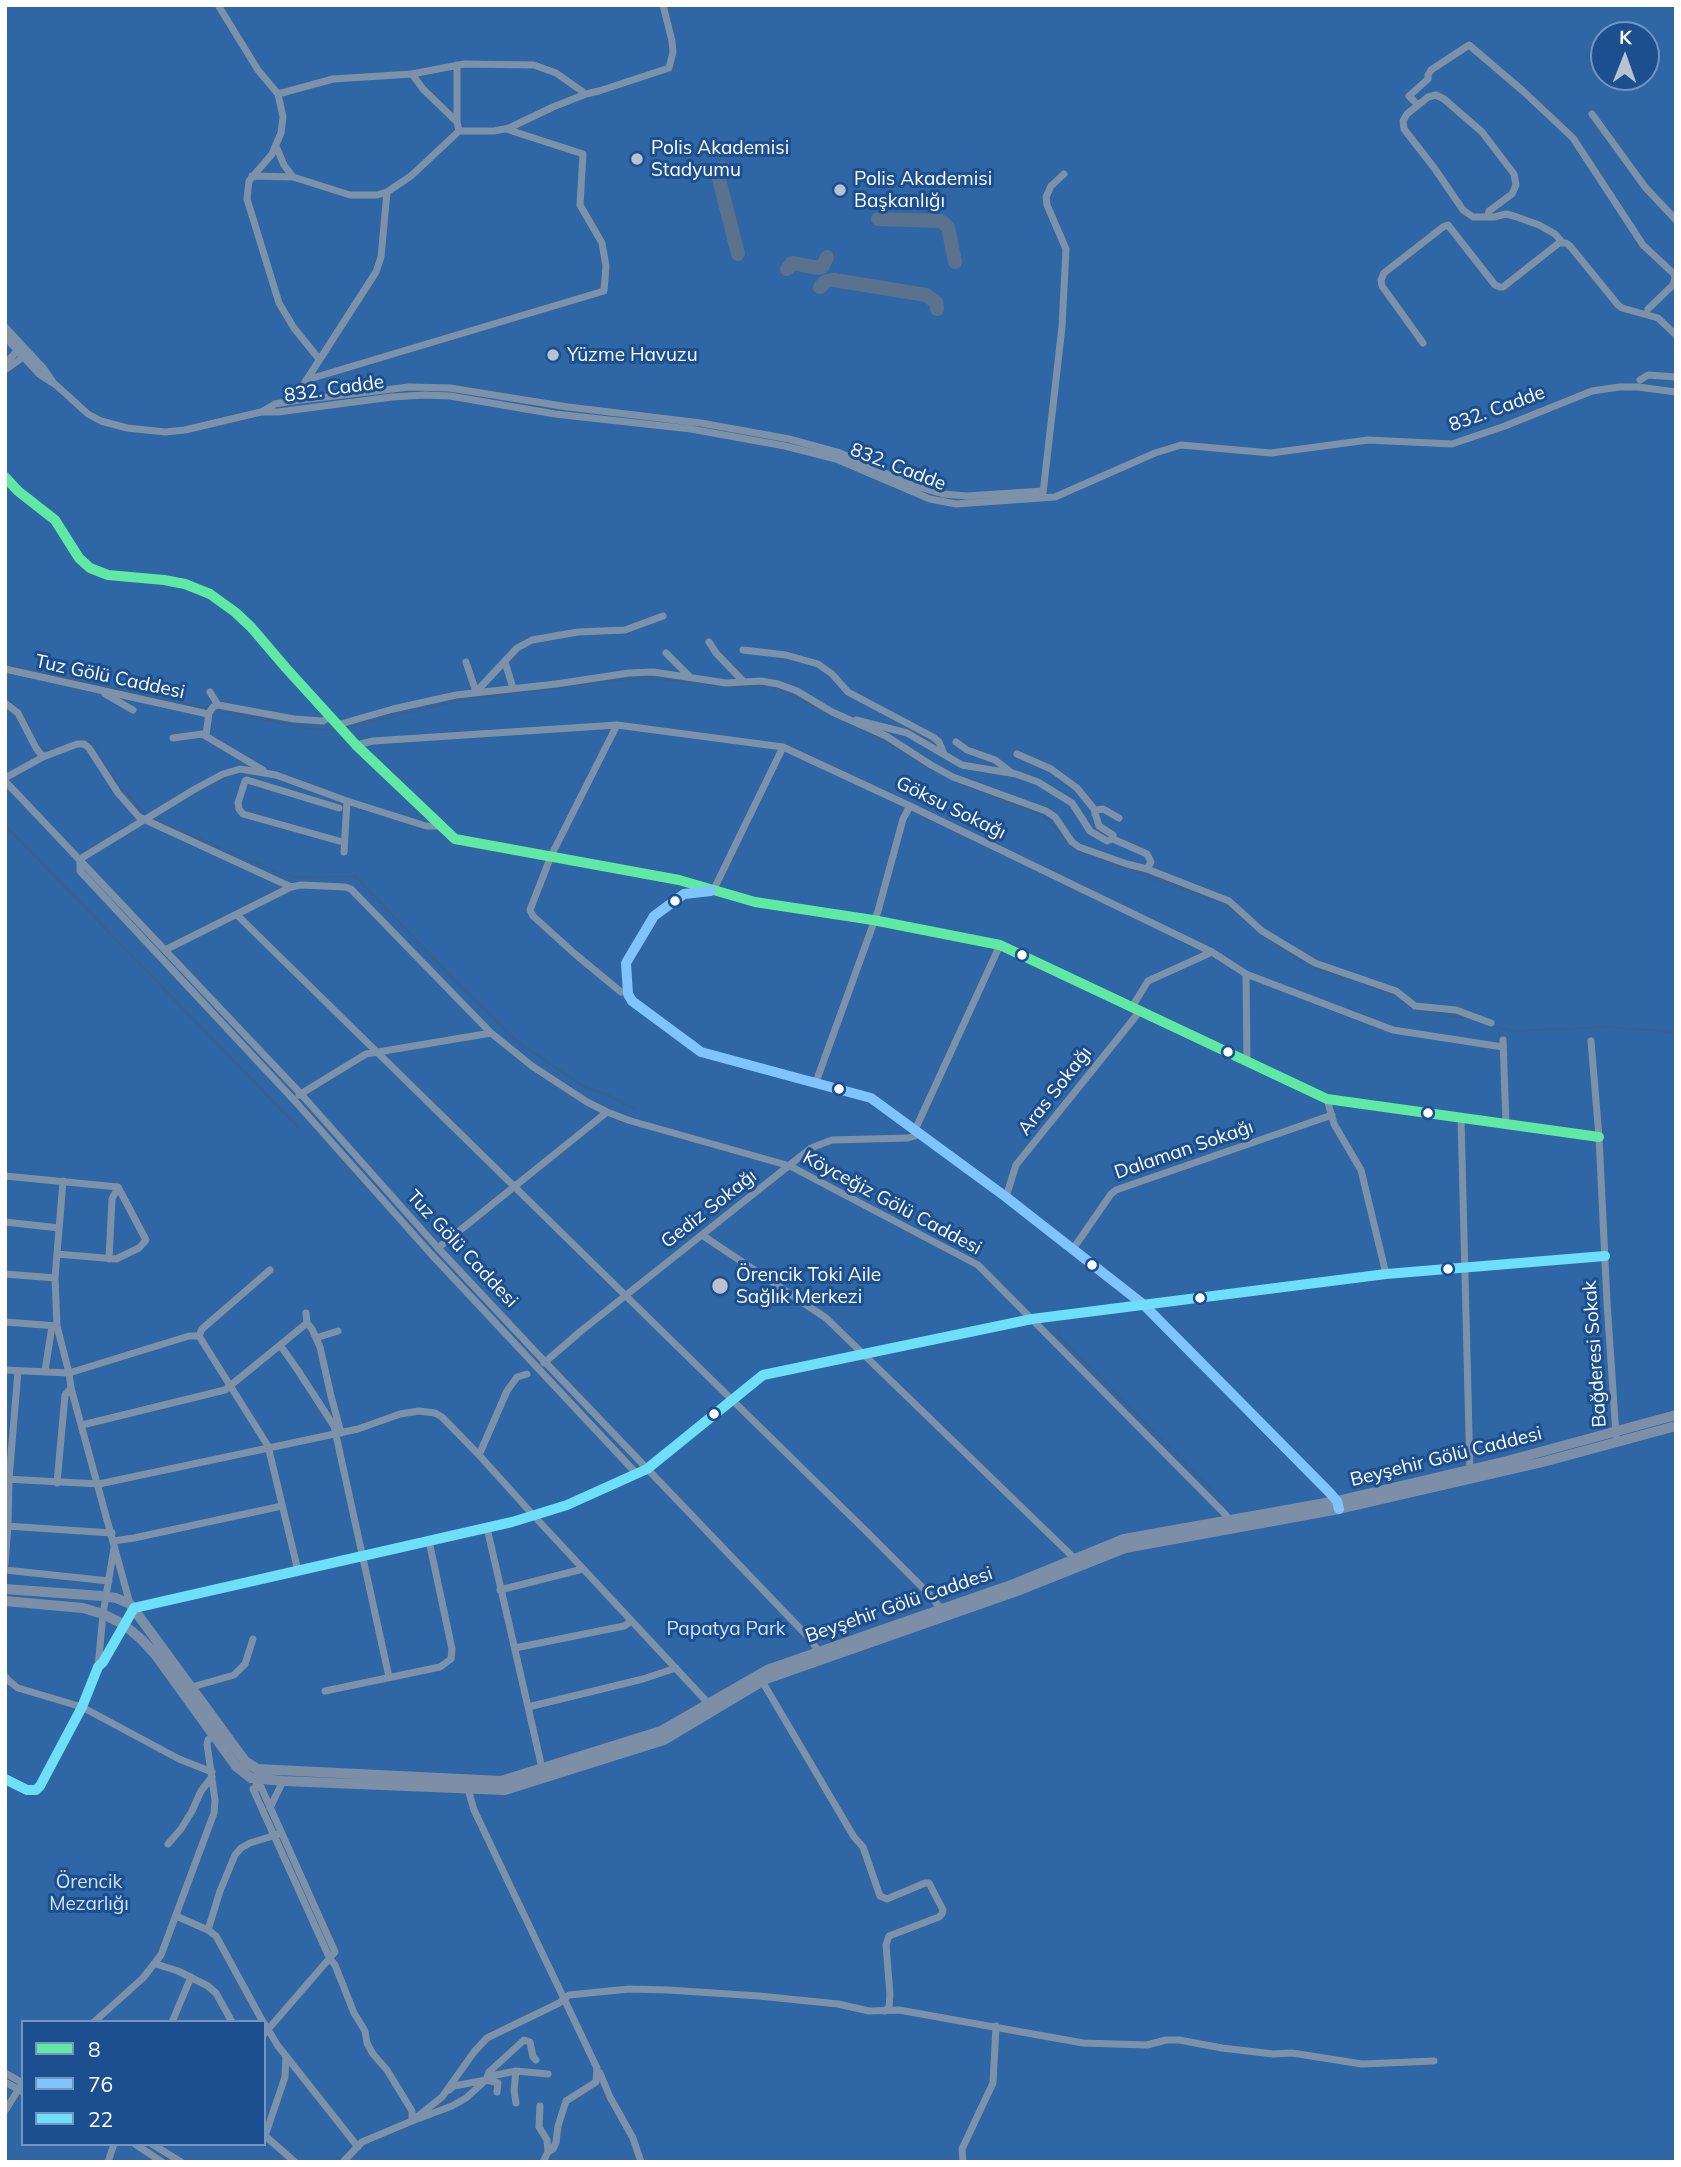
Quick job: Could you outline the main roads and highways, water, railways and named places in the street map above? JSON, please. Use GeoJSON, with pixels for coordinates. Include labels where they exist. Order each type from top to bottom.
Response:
{"type":"FeatureCollection","features":[{"type":"Feature","properties":{"kind":"main road","name":"Beyşehir Gölü Caddesi"},"geometry":{"type":"LineString","coordinates":[[255,1778],[281,1772],[493,1786],[653,1734],[710,1706],[759,1674],[820,1655],[1014,1584],[1124,1539],[1230,1525],[1338,1505],[1470,1474],[1676,1415]]}},
{"type":"Feature","properties":{"kind":"main road"},"geometry":{"type":"LineString","coordinates":[[1470,1474],[1619,1443],[1676,1426]]}},
{"type":"Feature","properties":{"kind":"main road"},"geometry":{"type":"LineString","coordinates":[[493,1786],[512,1788],[664,1740],[710,1706],[820,1655],[1017,1591],[1125,1548],[1230,1525]]}},
{"type":"Feature","properties":{"kind":"main road"},"geometry":{"type":"LineString","coordinates":[[5,1589],[107,1597],[132,1606],[192,1687],[211,1723],[214,1735],[225,1742]]}},
{"type":"Feature","properties":{"kind":"main road"},"geometry":{"type":"LineString","coordinates":[[5,1601],[83,1608],[127,1628],[155,1654],[225,1742],[245,1761],[255,1778],[283,1781],[468,1784]]}},
{"type":"Feature","properties":{"kind":"waterway"},"geometry":{"type":"LineString","coordinates":[[5,665],[210,709]]}},
{"type":"Feature","properties":{"kind":"waterway"},"geometry":{"type":"LineString","coordinates":[[343,728],[460,700],[625,679],[664,679],[724,686],[773,687],[881,738],[934,771]]}},
{"type":"Feature","properties":{"kind":"waterway"},"geometry":{"type":"LineString","coordinates":[[5,699],[18,709]]}},
{"type":"Feature","properties":{"kind":"waterway"},"geometry":{"type":"LineString","coordinates":[[215,710],[319,730],[337,729]]}},
{"type":"Feature","properties":{"kind":"waterway"},"geometry":{"type":"LineString","coordinates":[[22,713],[27,724]]}},
{"type":"Feature","properties":{"kind":"waterway"},"geometry":{"type":"LineString","coordinates":[[79,740],[87,737],[118,784],[146,815]]}},
{"type":"Feature","properties":{"kind":"waterway"},"geometry":{"type":"LineString","coordinates":[[40,747],[54,749]]}},
{"type":"Feature","properties":{"kind":"waterway"},"geometry":{"type":"LineString","coordinates":[[958,782],[1044,816],[1068,844],[1081,852],[1223,903],[1249,924]]}},
{"type":"Feature","properties":{"kind":"waterway"},"geometry":{"type":"LineString","coordinates":[[150,818],[294,877],[355,876],[458,984],[518,1042],[586,1088],[608,1095],[634,1109]]}},
{"type":"Feature","properties":{"kind":"waterway"},"geometry":{"type":"LineString","coordinates":[[5,825],[298,1127]]}},
{"type":"Feature","properties":{"kind":"waterway"},"geometry":{"type":"LineString","coordinates":[[1262,935],[1301,961],[1356,981]]}},
{"type":"Feature","properties":{"kind":"waterway"},"geometry":{"type":"LineString","coordinates":[[1365,984],[1396,995]]}},
{"type":"Feature","properties":{"kind":"waterway"},"geometry":{"type":"LineString","coordinates":[[1400,999],[1414,1009],[1467,1018]]}},
{"type":"Feature","properties":{"kind":"waterway"},"geometry":{"type":"LineString","coordinates":[[1492,1026],[1512,1031],[1609,1027],[1676,1032]]}},
{"type":"Feature","properties":{"kind":"waterway"},"geometry":{"type":"LineString","coordinates":[[1058,1324],[1059,1336],[1216,1493]]}},
{"type":"Feature","properties":{"kind":"place","name":"Polis Akademisi Stadyumu"},"geometry":{"type":"Point","coordinates":[637,159]}},
{"type":"Feature","properties":{"kind":"place","name":"Polis Akademisi Başkanlığı"},"geometry":{"type":"Point","coordinates":[840,190]}},
{"type":"Feature","properties":{"kind":"place","name":"Yüzme Havuzu"},"geometry":{"type":"Point","coordinates":[553,355]}},
{"type":"Feature","properties":{"kind":"place","name":"Örencik Toki Aile Sağlık Merkezi"},"geometry":{"type":"Point","coordinates":[720,1286]}},
{"type":"Feature","properties":{"kind":"park label","name":"Papatya Park"},"geometry":{"type":"Point","coordinates":[726,1629]}},
{"type":"Feature","properties":{"kind":"park label","name":"Örencik Mezarlığı"},"geometry":{"type":"Point","coordinates":[89,1893]}}]}
